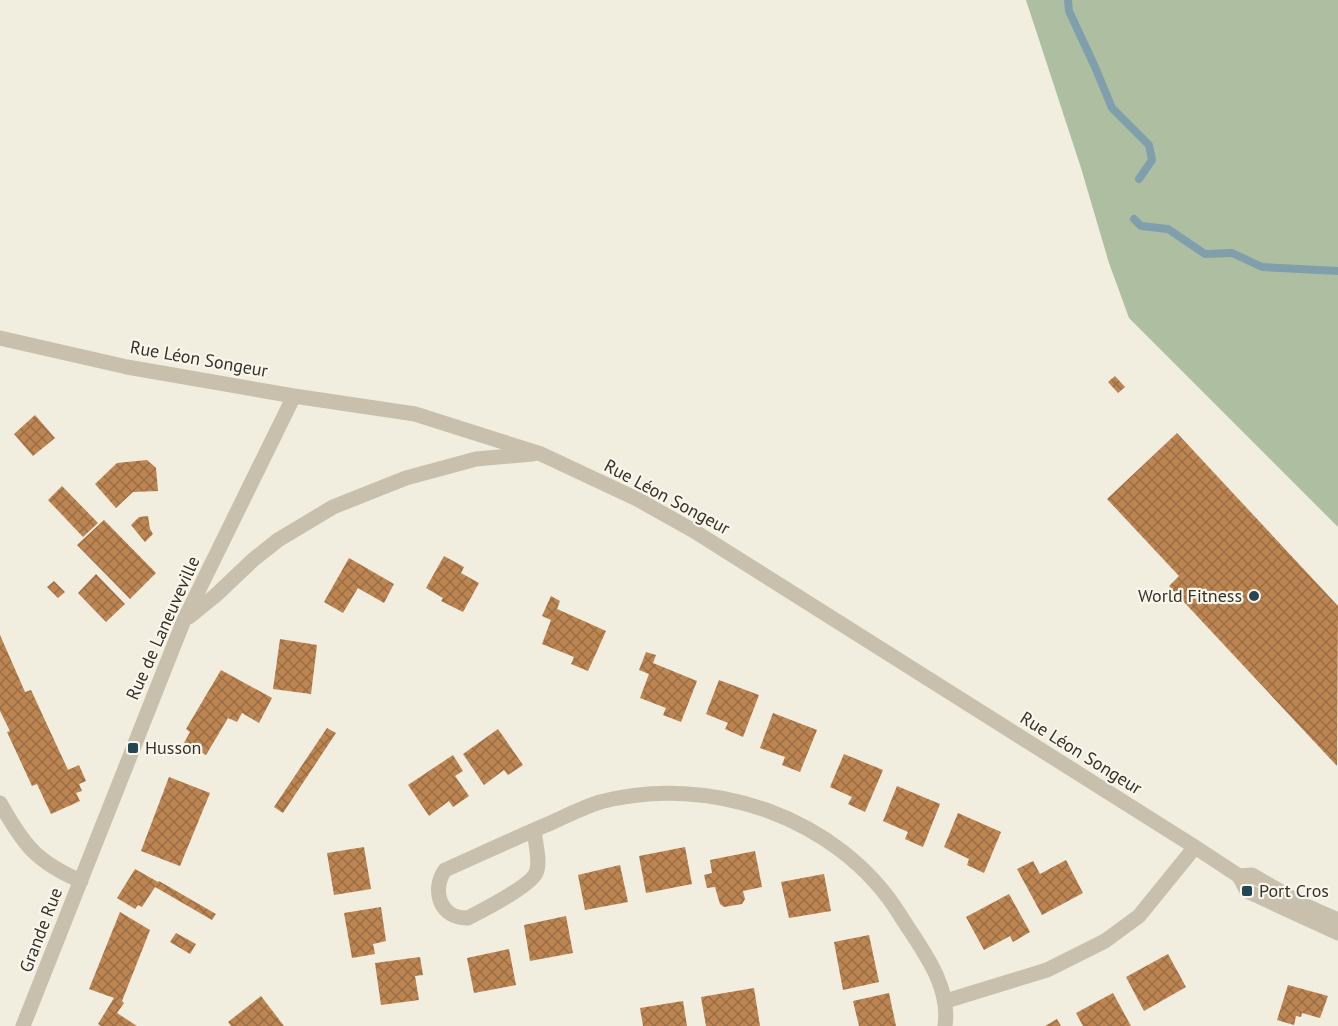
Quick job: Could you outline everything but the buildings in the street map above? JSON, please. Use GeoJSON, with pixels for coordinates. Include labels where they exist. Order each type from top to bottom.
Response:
{"type":"FeatureCollection","features":[{"type":"Feature","properties":{"kind":"street","name":"Rue Léon Songeur"},"geometry":{"type":"LineString","coordinates":[[0,338],[127,367],[415,414],[541,454],[637,500],[694,531],[1195,847],[1239,876],[1248,891],[1338,933]]}},
{"type":"Feature","properties":{"kind":"street","name":"Rue de Laneuveville"},"geometry":{"type":"LineString","coordinates":[[81,881],[184,620],[294,396]]}},
{"type":"Feature","properties":{"kind":"street"},"geometry":{"type":"LineString","coordinates":[[184,620],[278,540],[333,507],[406,478],[476,459],[541,454]]}},
{"type":"Feature","properties":{"kind":"street"},"geometry":{"type":"LineString","coordinates":[[534,830],[538,866],[528,883],[468,918],[459,919],[444,908],[439,895],[438,880],[445,870],[534,830],[598,803],[646,795],[693,794],[722,797],[747,803],[794,821],[830,843],[855,862],[877,884],[895,907],[941,983],[946,1001],[945,1026]]}},
{"type":"Feature","properties":{"kind":"street"},"geometry":{"type":"LineString","coordinates":[[0,803],[17,834],[37,857],[81,881]]}},
{"type":"Feature","properties":{"kind":"street"},"geometry":{"type":"LineString","coordinates":[[946,1001],[1047,970],[1106,941],[1139,916],[1195,847]]}},
{"type":"Feature","properties":{"kind":"street","name":"Rue Léon Songeur"},"geometry":{"type":"LineString","coordinates":[[1239,876],[1252,876],[1302,904],[1338,920]]}},
{"type":"Feature","properties":{"kind":"street","name":"Grande Rue"},"geometry":{"type":"LineString","coordinates":[[23,1026],[81,881]]}},
{"type":"Feature","properties":{"kind":"green space"},"geometry":{"type":"Polygon","coordinates":[[[1026,0],[1338,0],[1338,527],[1129,318],[1109,263],[1081,168],[1026,0]]]}},
{"type":"Feature","properties":{"kind":"waterway"},"geometry":{"type":"LineString","coordinates":[[1068,0],[1069,11],[1112,108],[1149,145],[1152,160],[1139,179]]}},
{"type":"Feature","properties":{"kind":"waterway"},"geometry":{"type":"LineString","coordinates":[[1134,219],[1141,226],[1168,229],[1205,254],[1232,253],[1262,267],[1338,271]]}},
{"type":"Feature","properties":{"kind":"place","name":"World Fitness"},"geometry":{"type":"Point","coordinates":[1254,596]}},
{"type":"Feature","properties":{"kind":"place","name":"Husson"},"geometry":{"type":"Point","coordinates":[133,748]}},
{"type":"Feature","properties":{"kind":"place","name":"Port Cros"},"geometry":{"type":"Point","coordinates":[1247,891]}}]}
